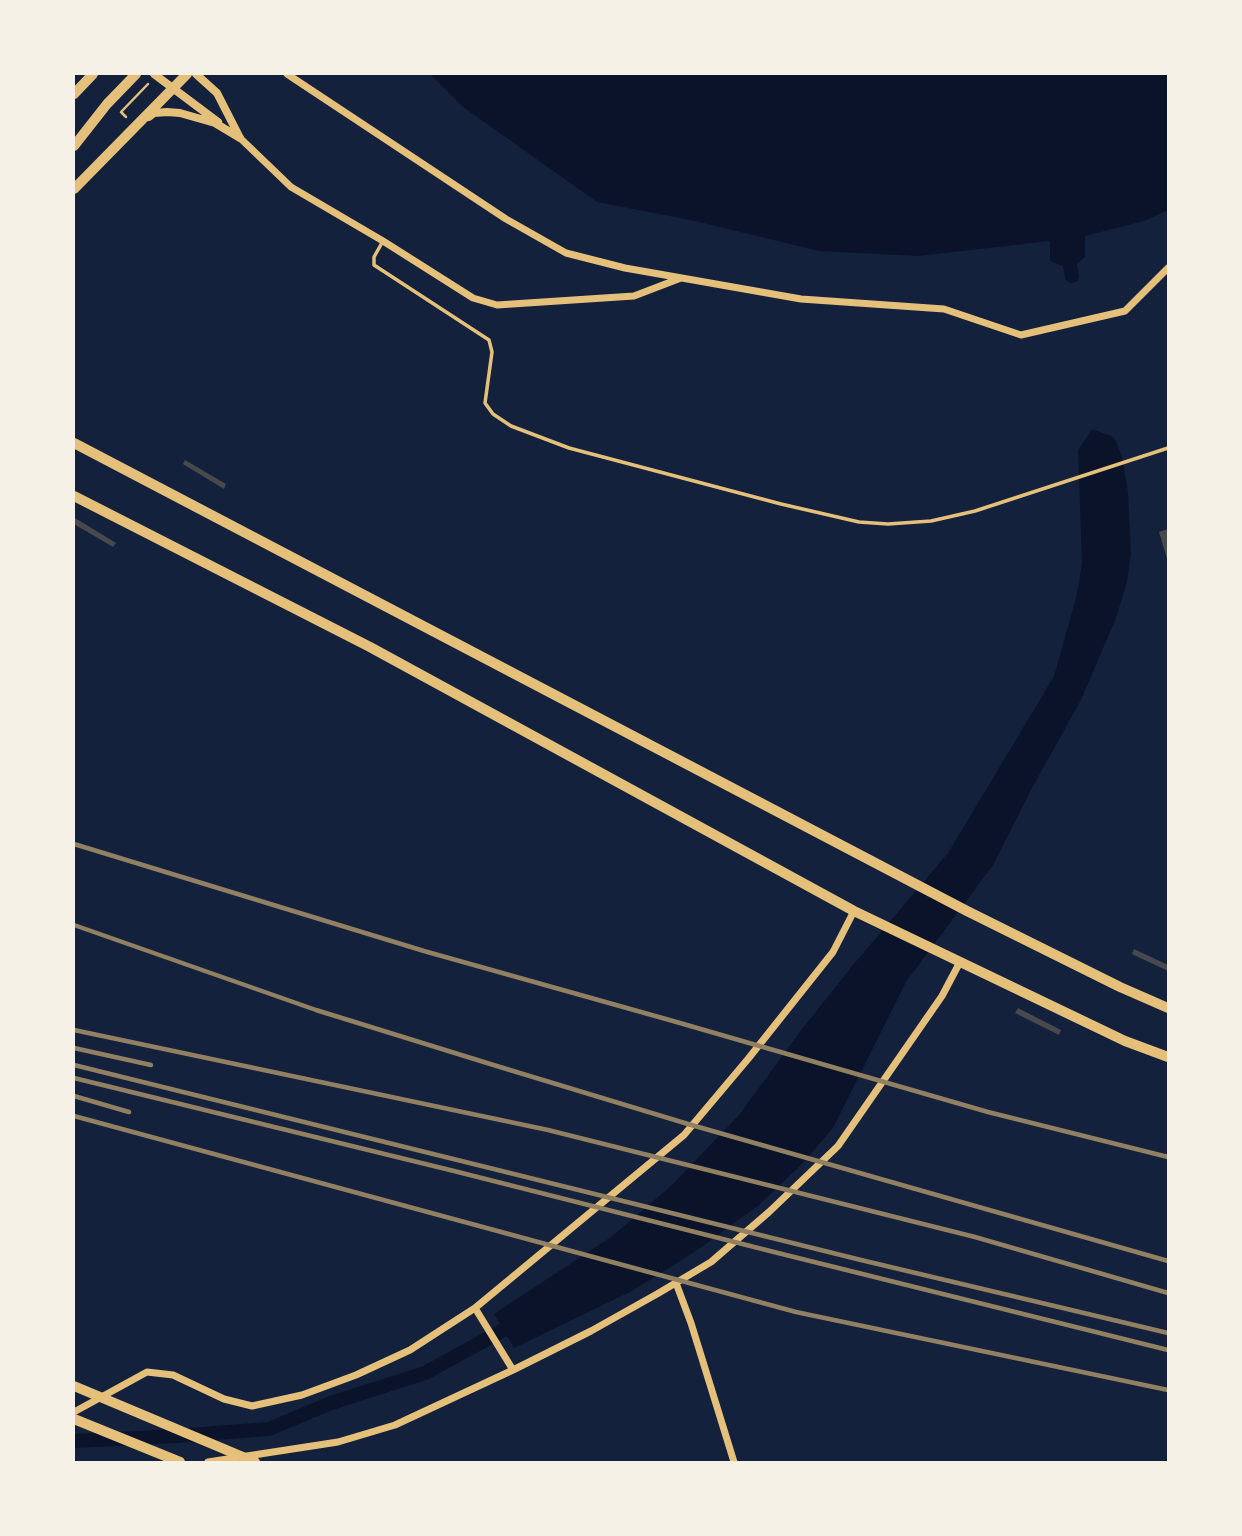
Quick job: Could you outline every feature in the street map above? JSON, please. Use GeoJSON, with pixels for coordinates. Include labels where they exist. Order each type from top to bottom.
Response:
{"type":"FeatureCollection","features":[{"type":"Feature","properties":{"kind":"main road"},"geometry":{"type":"LineString","coordinates":[[74,94],[93,74]]}},
{"type":"Feature","properties":{"kind":"main road"},"geometry":{"type":"LineString","coordinates":[[74,146],[107,104],[136,74]]}},
{"type":"Feature","properties":{"kind":"main road"},"geometry":{"type":"LineString","coordinates":[[74,189],[134,123],[187,74]]}},
{"type":"Feature","properties":{"kind":"main road"},"geometry":{"type":"LineString","coordinates":[[74,443],[967,911],[1168,1008]]}},
{"type":"Feature","properties":{"kind":"main road"},"geometry":{"type":"LineString","coordinates":[[74,496],[370,647],[854,911],[1125,1041],[1168,1057]]}},
{"type":"Feature","properties":{"kind":"main road"},"geometry":{"type":"LineString","coordinates":[[74,1385],[255,1462]]}},
{"type":"Feature","properties":{"kind":"main road"},"geometry":{"type":"LineString","coordinates":[[74,1419],[180,1462]]}},
{"type":"Feature","properties":{"kind":"street"},"geometry":{"type":"LineString","coordinates":[[154,74],[240,138],[291,187],[472,298],[498,305],[634,296],[681,278]]}},
{"type":"Feature","properties":{"kind":"street"},"geometry":{"type":"LineString","coordinates":[[196,74],[218,93],[240,138]]}},
{"type":"Feature","properties":{"kind":"street"},"geometry":{"type":"LineString","coordinates":[[287,74],[506,219],[566,253],[625,268],[801,299],[944,309],[1021,335],[1125,311],[1168,268]]}},
{"type":"Feature","properties":{"kind":"street"},"geometry":{"type":"LineString","coordinates":[[74,139],[107,104]]}},
{"type":"Feature","properties":{"kind":"street"},"geometry":{"type":"LineString","coordinates":[[134,123],[155,113],[167,111],[215,123],[240,138]]}},
{"type":"Feature","properties":{"kind":"street"},"geometry":{"type":"LineString","coordinates":[[74,1412],[147,1372],[173,1375],[224,1399],[252,1406],[302,1395],[356,1375],[410,1350],[475,1308],[684,1136],[833,952],[854,911]]}},
{"type":"Feature","properties":{"kind":"street"},"geometry":{"type":"LineString","coordinates":[[208,1462],[338,1442],[395,1425],[591,1331],[711,1262],[838,1146],[942,996],[960,962]]}},
{"type":"Feature","properties":{"kind":"street"},"geometry":{"type":"LineString","coordinates":[[676,1283],[734,1462]]}},
{"type":"Feature","properties":{"kind":"street"},"geometry":{"type":"LineString","coordinates":[[475,1308],[513,1370]]}},
{"type":"Feature","properties":{"kind":"lane"},"geometry":{"type":"LineString","coordinates":[[383,242],[374,257],[374,265],[489,340],[492,352],[485,403],[493,414],[511,426],[569,448],[836,518],[888,524],[952,517],[1168,448]]}},
{"type":"Feature","properties":{"kind":"path"},"geometry":{"type":"LineString","coordinates":[[134,123],[121,112],[148,83]]}},
{"type":"Feature","properties":{"kind":"water"},"geometry":{"type":"Polygon","coordinates":[[[430,74],[1168,74],[1168,210],[1144,221],[1085,236],[1085,257],[1070,269],[1050,261],[1050,241],[918,256],[819,251],[695,221],[597,202],[463,107],[430,74]]]}},
{"type":"Feature","properties":{"kind":"water"},"geometry":{"type":"Polygon","coordinates":[[[1092,429],[1114,437],[1122,456],[1128,492],[1131,554],[1127,582],[1116,618],[1081,700],[993,865],[906,982],[833,1128],[801,1165],[759,1205],[696,1251],[632,1291],[514,1348],[494,1314],[611,1237],[671,1186],[739,1115],[853,965],[948,853],[1054,676],[1076,598],[1082,564],[1078,450],[1092,429]]]}},
{"type":"Feature","properties":{"kind":"building"},"geometry":{"type":"Polygon","coordinates":[[[185,460],[226,484],[224,489],[183,464],[185,460]]]}},
{"type":"Feature","properties":{"kind":"building"},"geometry":{"type":"Polygon","coordinates":[[[75,518],[116,543],[113,547],[74,524],[75,518]]]}},
{"type":"Feature","properties":{"kind":"building"},"geometry":{"type":"Polygon","coordinates":[[[1168,529],[1168,562],[1159,532],[1168,529]]]}},
{"type":"Feature","properties":{"kind":"building"},"geometry":{"type":"Polygon","coordinates":[[[1134,949],[1168,965],[1168,971],[1132,954],[1134,949]]]}},
{"type":"Feature","properties":{"kind":"building"},"geometry":{"type":"Polygon","coordinates":[[[1018,1008],[1061,1030],[1059,1035],[1015,1013],[1018,1008]]]}},
{"type":"Feature","properties":{"kind":"waterway"},"geometry":{"type":"LineString","coordinates":[[1067,250],[1072,276]]}},
{"type":"Feature","properties":{"kind":"waterway"},"geometry":{"type":"LineString","coordinates":[[74,1441],[269,1429],[331,1403],[425,1373],[518,1322]]}},
{"type":"Feature","properties":{"kind":"railway"},"geometry":{"type":"LineString","coordinates":[[74,844],[424,951],[988,1112],[1168,1157]]}},
{"type":"Feature","properties":{"kind":"railway"},"geometry":{"type":"LineString","coordinates":[[74,925],[316,1010],[500,1067],[688,1124],[1168,1261]]}},
{"type":"Feature","properties":{"kind":"railway"},"geometry":{"type":"LineString","coordinates":[[74,1030],[548,1130],[975,1237],[1168,1293]]}},
{"type":"Feature","properties":{"kind":"railway"},"geometry":{"type":"LineString","coordinates":[[74,1048],[151,1065]]}},
{"type":"Feature","properties":{"kind":"railway"},"geometry":{"type":"LineString","coordinates":[[74,1065],[861,1260],[1168,1333]]}},
{"type":"Feature","properties":{"kind":"railway"},"geometry":{"type":"LineString","coordinates":[[74,1078],[1168,1350]]}},
{"type":"Feature","properties":{"kind":"railway"},"geometry":{"type":"LineString","coordinates":[[74,1096],[129,1112]]}},
{"type":"Feature","properties":{"kind":"railway"},"geometry":{"type":"LineString","coordinates":[[74,1116],[796,1312],[1168,1390]]}}]}
